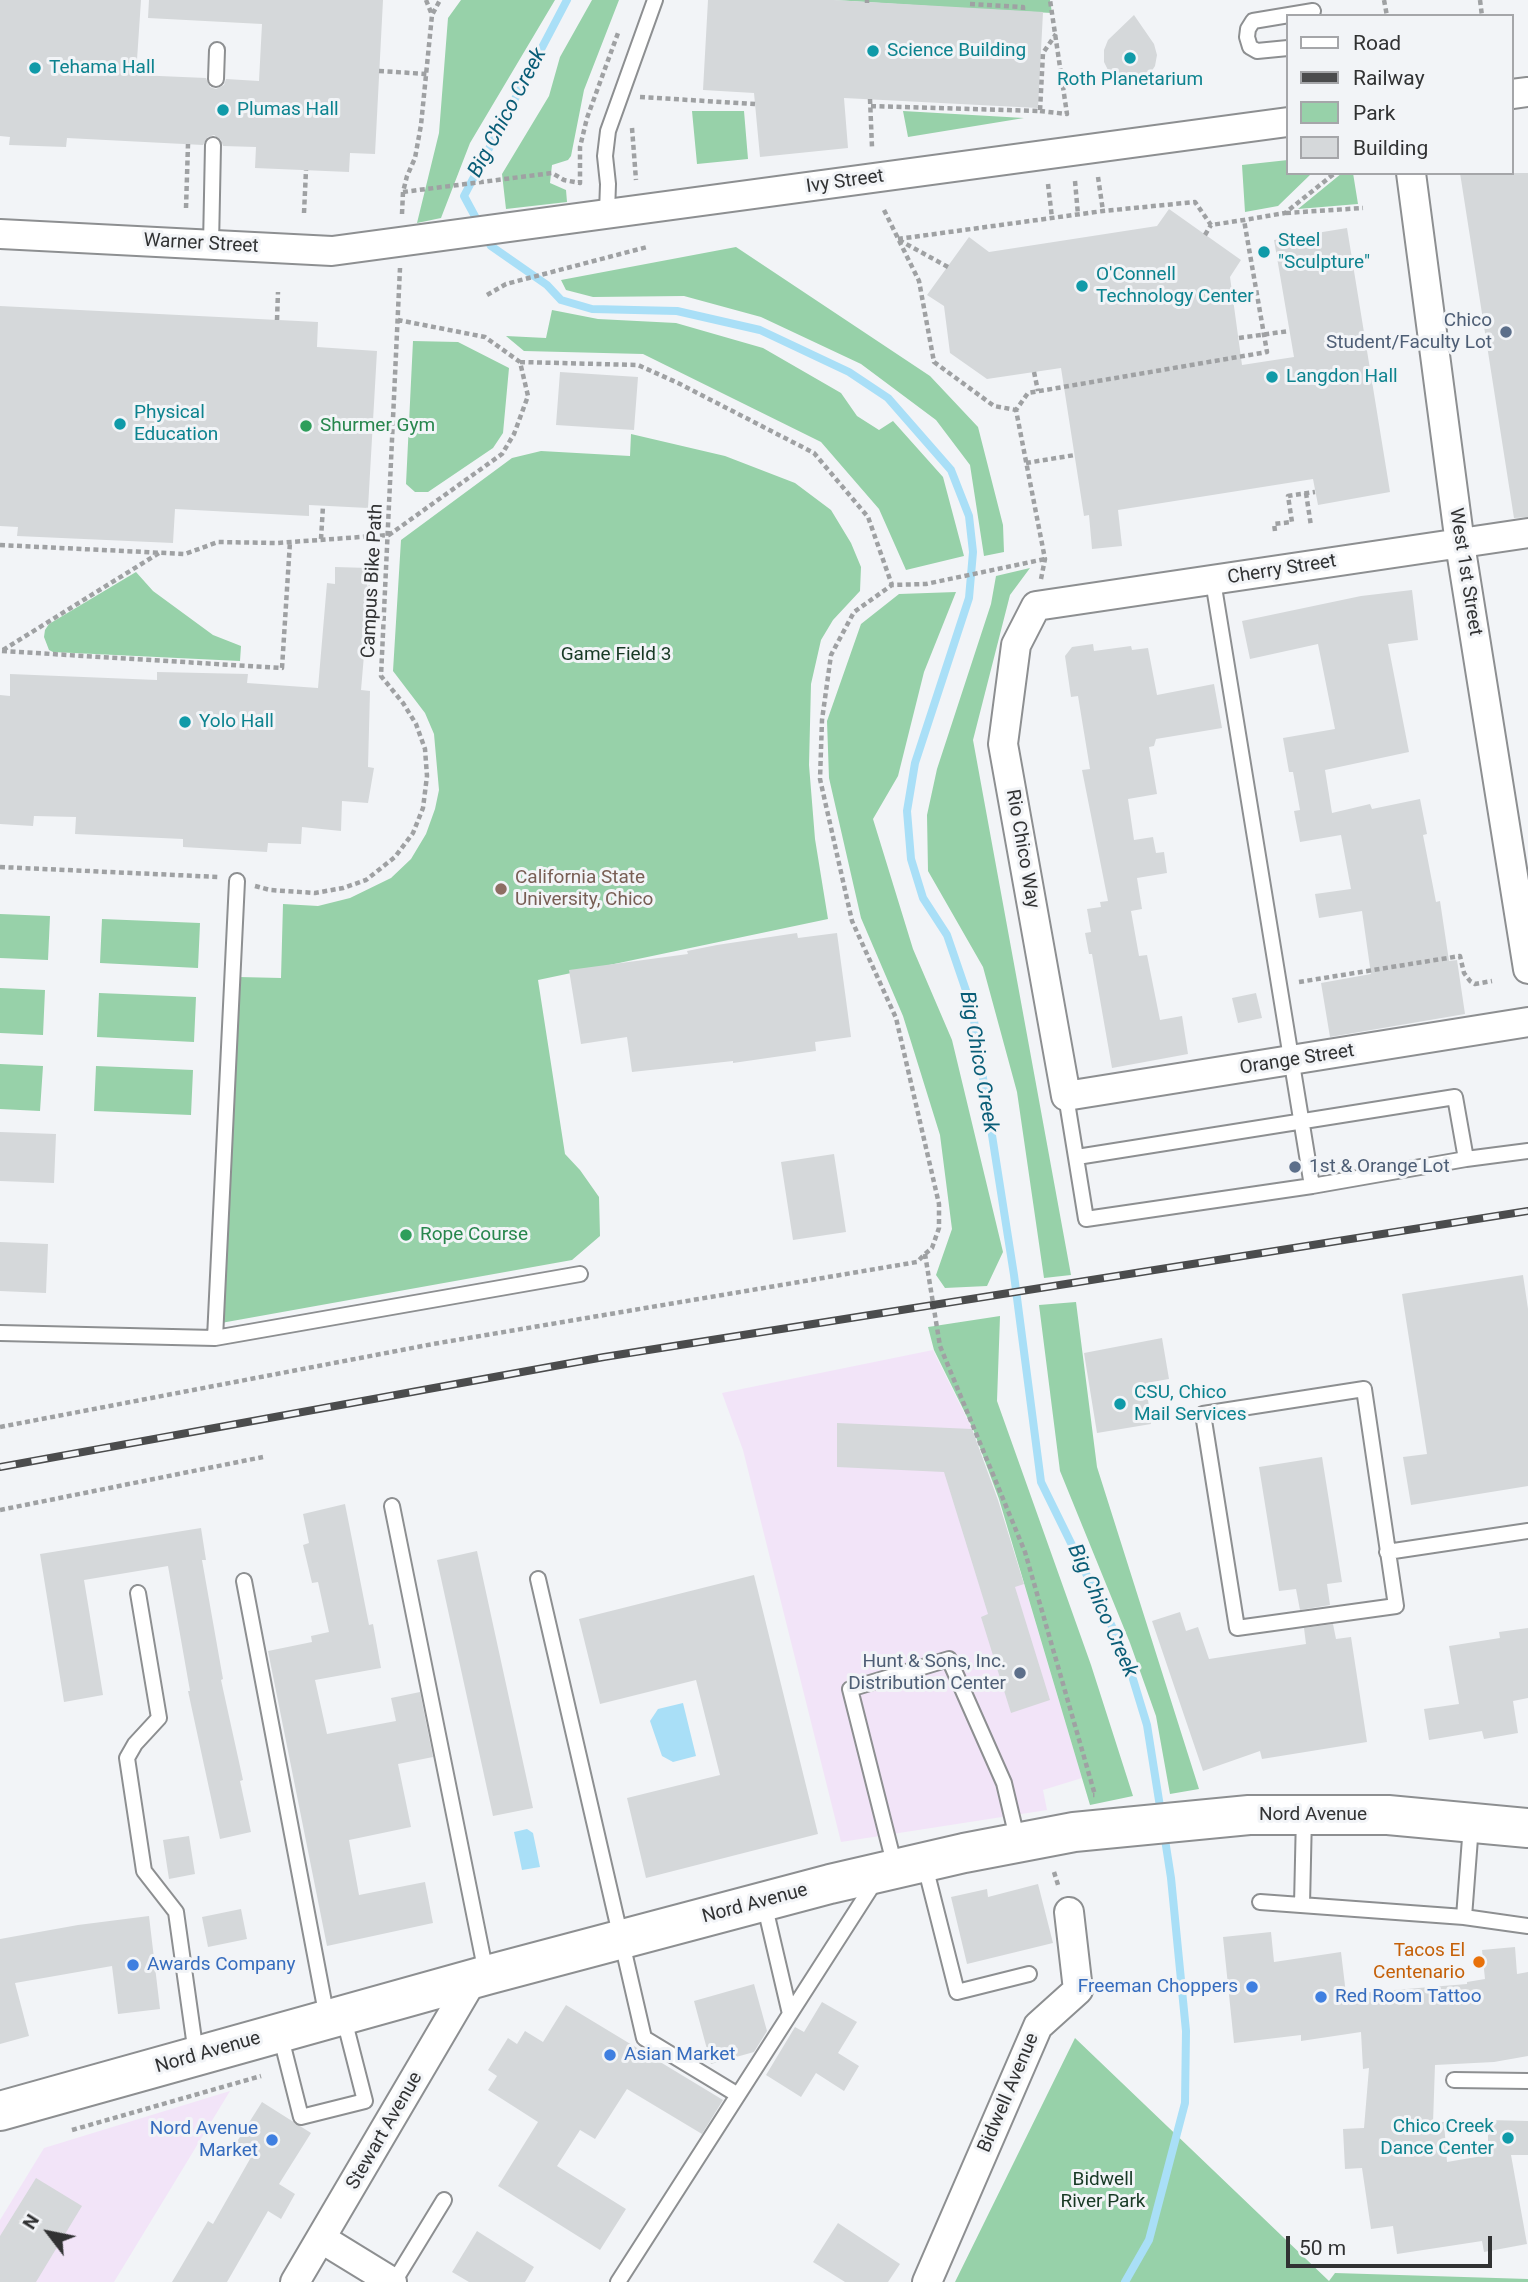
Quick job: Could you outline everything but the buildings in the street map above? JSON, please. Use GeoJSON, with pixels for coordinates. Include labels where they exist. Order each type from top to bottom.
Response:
{"type":"FeatureCollection","features":[{"type":"Feature","properties":{"kind":"main road","name":"Nord Avenue"},"geometry":{"type":"LineString","coordinates":[[2,2116],[196,2056],[622,1939],[900,1868],[1074,1832],[1249,1815],[1388,1815],[1528,1829]]}},
{"type":"Feature","properties":{"kind":"street","name":"Ivy Street"},"geometry":{"type":"LineString","coordinates":[[409,242],[1286,122]]}},
{"type":"Feature","properties":{"kind":"street","name":"West 1st Street"},"geometry":{"type":"LineString","coordinates":[[1411,175],[1460,544],[1528,969]]}},
{"type":"Feature","properties":{"kind":"street","name":"Warner Street"},"geometry":{"type":"LineString","coordinates":[[0,234],[332,251],[409,242]]}},
{"type":"Feature","properties":{"kind":"street","name":"Cherry Street"},"geometry":{"type":"LineString","coordinates":[[1036,606],[1528,533]]}},
{"type":"Feature","properties":{"kind":"street","name":"Rio Chico Way"},"geometry":{"type":"LineString","coordinates":[[1036,606],[1016,645],[1003,744],[1066,1096]]}},
{"type":"Feature","properties":{"kind":"street","name":"Orange Street"},"geometry":{"type":"LineString","coordinates":[[1066,1096],[1528,1022]]}},
{"type":"Feature","properties":{"kind":"street","name":"Bidwell Avenue"},"geometry":{"type":"LineString","coordinates":[[928,2282],[1038,2026],[1078,1990],[1069,1912]]}},
{"type":"Feature","properties":{"kind":"street","name":"Stewart Avenue"},"geometry":{"type":"LineString","coordinates":[[295,2282],[480,1977]]}},
{"type":"Feature","properties":{"kind":"street"},"geometry":{"type":"LineString","coordinates":[[321,2239],[393,2282]]}},
{"type":"Feature","properties":{"kind":"lane"},"geometry":{"type":"LineString","coordinates":[[607,213],[605,156],[608,131],[655,0]]}},
{"type":"Feature","properties":{"kind":"lane"},"geometry":{"type":"LineString","coordinates":[[1295,14],[1313,11]]}},
{"type":"Feature","properties":{"kind":"lane"},"geometry":{"type":"LineString","coordinates":[[1286,16],[1253,21],[1247,37],[1250,47],[1258,51],[1286,48]]}},
{"type":"Feature","properties":{"kind":"lane"},"geometry":{"type":"LineString","coordinates":[[216,79],[217,50]]}},
{"type":"Feature","properties":{"kind":"lane"},"geometry":{"type":"LineString","coordinates":[[211,245],[213,145]]}},
{"type":"Feature","properties":{"kind":"lane"},"geometry":{"type":"LineString","coordinates":[[1213,581],[1312,1186]]}},
{"type":"Feature","properties":{"kind":"lane"},"geometry":{"type":"LineString","coordinates":[[215,1338],[236,881]]}},
{"type":"Feature","properties":{"kind":"lane"},"geometry":{"type":"LineString","coordinates":[[1066,1096],[1086,1219],[1528,1151]]}},
{"type":"Feature","properties":{"kind":"lane"},"geometry":{"type":"LineString","coordinates":[[1077,1157],[1455,1097],[1466,1159]]}},
{"type":"Feature","properties":{"kind":"lane"},"geometry":{"type":"LineString","coordinates":[[0,1333],[215,1338],[580,1274]]}},
{"type":"Feature","properties":{"kind":"lane"},"geometry":{"type":"LineString","coordinates":[[1364,1389],[1387,1552],[1396,1606],[1237,1628],[1203,1414],[1364,1389]]}},
{"type":"Feature","properties":{"kind":"lane"},"geometry":{"type":"LineString","coordinates":[[392,1506],[480,1977]]}},
{"type":"Feature","properties":{"kind":"lane"},"geometry":{"type":"LineString","coordinates":[[1387,1552],[1528,1531]]}},
{"type":"Feature","properties":{"kind":"lane"},"geometry":{"type":"LineString","coordinates":[[538,1579],[644,2038],[738,2095]]}},
{"type":"Feature","properties":{"kind":"lane"},"geometry":{"type":"LineString","coordinates":[[244,1581],[335,2017],[365,2101],[301,2117],[280,2033]]}},
{"type":"Feature","properties":{"kind":"lane"},"geometry":{"type":"LineString","coordinates":[[138,1593],[159,1718],[135,1744],[127,1758],[144,1871],[176,1913],[196,2056]]}},
{"type":"Feature","properties":{"kind":"lane"},"geometry":{"type":"LineString","coordinates":[[1018,1843],[1004,1783],[949,1659],[850,1689],[900,1868],[957,1992],[1029,1975]]}},
{"type":"Feature","properties":{"kind":"lane"},"geometry":{"type":"LineString","coordinates":[[1302,1905],[1304,1815]]}},
{"type":"Feature","properties":{"kind":"lane"},"geometry":{"type":"LineString","coordinates":[[1464,1917],[1471,1823]]}},
{"type":"Feature","properties":{"kind":"lane"},"geometry":{"type":"LineString","coordinates":[[618,2282],[790,2014],[900,1868]]}},
{"type":"Feature","properties":{"kind":"lane"},"geometry":{"type":"LineString","coordinates":[[764,1902],[790,2014]]}},
{"type":"Feature","properties":{"kind":"lane"},"geometry":{"type":"LineString","coordinates":[[1260,1902],[1464,1917],[1528,1926]]}},
{"type":"Feature","properties":{"kind":"lane"},"geometry":{"type":"LineString","coordinates":[[1454,2080],[1528,2081]]}},
{"type":"Feature","properties":{"kind":"lane"},"geometry":{"type":"LineString","coordinates":[[393,2282],[444,2200]]}},
{"type":"Feature","properties":{"kind":"path"},"geometry":{"type":"LineString","coordinates":[[426,0],[432,15]]}},
{"type":"Feature","properties":{"kind":"path"},"geometry":{"type":"LineString","coordinates":[[440,0],[432,15],[415,158],[403,192],[552,173],[564,180],[580,183]]}},
{"type":"Feature","properties":{"kind":"path"},"geometry":{"type":"LineString","coordinates":[[870,106],[1067,114],[1050,0]]}},
{"type":"Feature","properties":{"kind":"path"},"geometry":{"type":"LineString","coordinates":[[970,4],[1023,7],[1023,11]]}},
{"type":"Feature","properties":{"kind":"path"},"geometry":{"type":"LineString","coordinates":[[1040,111],[1043,53],[1056,34]]}},
{"type":"Feature","properties":{"kind":"path"},"geometry":{"type":"LineString","coordinates":[[379,71],[427,74]]}},
{"type":"Feature","properties":{"kind":"path"},"geometry":{"type":"LineString","coordinates":[[638,97],[755,104]]}},
{"type":"Feature","properties":{"kind":"path"},"geometry":{"type":"LineString","coordinates":[[870,99],[872,148]]}},
{"type":"Feature","properties":{"kind":"path"},"geometry":{"type":"LineString","coordinates":[[186,208],[188,144]]}},
{"type":"Feature","properties":{"kind":"path"},"geometry":{"type":"LineString","coordinates":[[304,214],[306,170]]}},
{"type":"Feature","properties":{"kind":"path"},"geometry":{"type":"LineString","coordinates":[[1285,213],[1332,175]]}},
{"type":"Feature","properties":{"kind":"path"},"geometry":{"type":"LineString","coordinates":[[1098,177],[1103,211]]}},
{"type":"Feature","properties":{"kind":"path"},"geometry":{"type":"LineString","coordinates":[[1074,181],[1078,215]]}},
{"type":"Feature","properties":{"kind":"path"},"geometry":{"type":"LineString","coordinates":[[1048,184],[1052,218]]}},
{"type":"Feature","properties":{"kind":"path"},"geometry":{"type":"LineString","coordinates":[[898,239],[1103,211],[1195,202],[1211,225]]}},
{"type":"Feature","properties":{"kind":"path"},"geometry":{"type":"LineString","coordinates":[[1211,225],[1285,213],[1363,208]]}},
{"type":"Feature","properties":{"kind":"path"},"geometry":{"type":"LineString","coordinates":[[884,210],[919,281],[934,362],[994,406],[1016,410]]}},
{"type":"Feature","properties":{"kind":"path"},"geometry":{"type":"LineString","coordinates":[[1036,606],[1045,559],[1016,410],[1028,393],[1267,352],[1244,220]]}},
{"type":"Feature","properties":{"kind":"path"},"geometry":{"type":"LineString","coordinates":[[1205,235],[1211,225]]}},
{"type":"Feature","properties":{"kind":"path"},"geometry":{"type":"LineString","coordinates":[[898,239],[947,267]]}},
{"type":"Feature","properties":{"kind":"path"},"geometry":{"type":"LineString","coordinates":[[487,295],[506,284],[647,247]]}},
{"type":"Feature","properties":{"kind":"path"},"geometry":{"type":"LineString","coordinates":[[277,320],[278,292]]}},
{"type":"Feature","properties":{"kind":"path","name":"Campus Bike Path"},"geometry":{"type":"LineString","coordinates":[[0,867],[224,877],[270,890],[315,893],[366,880],[395,858],[413,833],[423,808],[428,776],[425,749],[416,724],[382,676],[400,298]]}},
{"type":"Feature","properties":{"kind":"path"},"geometry":{"type":"LineString","coordinates":[[398,320],[485,337],[520,362],[638,365],[814,453],[868,517],[892,585]]}},
{"type":"Feature","properties":{"kind":"path"},"geometry":{"type":"LineString","coordinates":[[1239,338],[1289,331]]}},
{"type":"Feature","properties":{"kind":"path"},"geometry":{"type":"LineString","coordinates":[[0,545],[185,554],[218,541],[290,542],[390,535],[502,454],[514,434],[528,396],[520,362]]}},
{"type":"Feature","properties":{"kind":"path"},"geometry":{"type":"LineString","coordinates":[[1034,372],[1038,391]]}},
{"type":"Feature","properties":{"kind":"path"},"geometry":{"type":"LineString","coordinates":[[1026,463],[1074,455]]}},
{"type":"Feature","properties":{"kind":"path"},"geometry":{"type":"LineString","coordinates":[[1275,530],[1274,524],[1292,522],[1288,496],[1315,492]]}},
{"type":"Feature","properties":{"kind":"path"},"geometry":{"type":"LineString","coordinates":[[1306,493],[1311,526]]}},
{"type":"Feature","properties":{"kind":"path"},"geometry":{"type":"LineString","coordinates":[[321,540],[323,506]]}},
{"type":"Feature","properties":{"kind":"path"},"geometry":{"type":"LineString","coordinates":[[1,652],[282,668],[290,542]]}},
{"type":"Feature","properties":{"kind":"path"},"geometry":{"type":"LineString","coordinates":[[1,652],[159,552]]}},
{"type":"Feature","properties":{"kind":"path"},"geometry":{"type":"LineString","coordinates":[[0,1427],[447,1342],[917,1262],[932,1248],[939,1228],[939,1204],[896,1018],[852,921],[820,779],[822,720],[831,655],[854,612],[892,585],[926,584],[1045,559]]}},
{"type":"Feature","properties":{"kind":"path"},"geometry":{"type":"LineString","coordinates":[[1278,986],[1460,957],[1464,973],[1470,981],[1475,984],[1492,981]]}},
{"type":"Feature","properties":{"kind":"path"},"geometry":{"type":"LineString","coordinates":[[925,1254],[940,1346],[1025,1552],[1095,1795],[1087,1797]]}},
{"type":"Feature","properties":{"kind":"path"},"geometry":{"type":"LineString","coordinates":[[0,1510],[263,1457]]}},
{"type":"Feature","properties":{"kind":"path"},"geometry":{"type":"LineString","coordinates":[[1054,1872],[1057,1885]]}},
{"type":"Feature","properties":{"kind":"path"},"geometry":{"type":"LineString","coordinates":[[72,2130],[261,2076]]}},
{"type":"Feature","properties":{"kind":"shaded area"},"geometry":{"type":"Polygon","coordinates":[[[933,1350],[972,1429],[1024,1584],[1082,1778],[1043,1790],[1047,1810],[841,1842],[743,1450],[722,1393],[933,1350]]]}},
{"type":"Feature","properties":{"kind":"shaded area"},"geometry":{"type":"Polygon","coordinates":[[[230,2091],[114,2282],[0,2282],[0,2220],[44,2148],[230,2091]]]}},
{"type":"Feature","properties":{"kind":"green space"},"geometry":{"type":"Polygon","coordinates":[[[461,0],[555,0],[470,143],[441,218],[417,223],[439,133],[448,18],[461,0]]]}},
{"type":"Feature","properties":{"kind":"green space"},"geometry":{"type":"Polygon","coordinates":[[[592,0],[619,0],[584,90],[571,156],[568,160],[552,165],[550,183],[566,190],[567,202],[506,209],[502,174],[549,96],[560,57],[592,0]]]}},
{"type":"Feature","properties":{"kind":"green space"},"geometry":{"type":"Polygon","coordinates":[[[834,0],[1050,0],[1052,13],[960,8],[834,0]]]}},
{"type":"Feature","properties":{"kind":"green space"},"geometry":{"type":"Polygon","coordinates":[[[692,111],[744,111],[748,159],[697,164],[692,111]]]}},
{"type":"Feature","properties":{"kind":"green space"},"geometry":{"type":"Polygon","coordinates":[[[903,111],[1024,118],[908,137],[903,111]]]}},
{"type":"Feature","properties":{"kind":"green space"},"geometry":{"type":"Polygon","coordinates":[[[1286,160],[1286,175],[1310,175],[1278,206],[1245,212],[1242,165],[1286,160]]]}},
{"type":"Feature","properties":{"kind":"green space"},"geometry":{"type":"Polygon","coordinates":[[[1340,175],[1353,175],[1358,204],[1298,209],[1340,175]]]}},
{"type":"Feature","properties":{"kind":"green space"},"geometry":{"type":"Polygon","coordinates":[[[736,247],[930,376],[978,427],[1003,525],[1004,552],[984,556],[970,465],[936,420],[861,364],[761,317],[684,296],[593,297],[566,290],[561,280],[736,247]]]}},
{"type":"Feature","properties":{"kind":"green space"},"geometry":{"type":"Polygon","coordinates":[[[552,310],[598,319],[676,323],[763,348],[841,393],[857,416],[879,430],[893,421],[943,477],[964,556],[906,570],[879,509],[821,442],[643,354],[524,351],[506,336],[546,338],[552,310]]]}},
{"type":"Feature","properties":{"kind":"green space"},"geometry":{"type":"Polygon","coordinates":[[[413,341],[458,342],[509,368],[503,433],[493,448],[428,492],[415,492],[406,484],[413,341]]]}},
{"type":"Feature","properties":{"kind":"green space","name":"Game Field 3"},"geometry":{"type":"Polygon","coordinates":[[[631,434],[725,456],[795,483],[831,510],[851,543],[861,567],[860,591],[833,620],[821,640],[811,684],[809,765],[815,839],[828,919],[538,980],[565,1154],[599,1197],[600,1236],[572,1260],[221,1323],[239,977],[281,978],[283,904],[318,906],[350,898],[391,878],[411,859],[426,834],[435,809],[439,790],[434,734],[425,713],[393,671],[401,540],[512,458],[541,451],[630,456],[631,434]]]}},
{"type":"Feature","properties":{"kind":"green space"},"geometry":{"type":"Polygon","coordinates":[[[1030,568],[1010,595],[973,740],[1071,1275],[1044,1278],[1017,1092],[983,967],[928,871],[927,815],[937,769],[991,604],[996,576],[1030,568]]]}},
{"type":"Feature","properties":{"kind":"green space"},"geometry":{"type":"Polygon","coordinates":[[[136,572],[153,591],[213,635],[241,646],[240,661],[49,650],[44,637],[49,624],[136,572]]]}},
{"type":"Feature","properties":{"kind":"green space"},"geometry":{"type":"Polygon","coordinates":[[[956,592],[924,672],[898,776],[873,819],[913,949],[952,1040],[1003,1252],[987,1286],[945,1288],[936,1275],[952,1229],[940,1135],[903,1016],[861,918],[829,778],[827,721],[861,624],[899,594],[956,592]]]}},
{"type":"Feature","properties":{"kind":"green space"},"geometry":{"type":"Polygon","coordinates":[[[0,914],[50,916],[48,960],[0,958],[0,914]]]}},
{"type":"Feature","properties":{"kind":"green space"},"geometry":{"type":"Polygon","coordinates":[[[102,919],[200,923],[198,968],[100,963],[102,919]]]}},
{"type":"Feature","properties":{"kind":"green space"},"geometry":{"type":"Polygon","coordinates":[[[0,988],[45,990],[43,1035],[0,1033],[0,988]]]}},
{"type":"Feature","properties":{"kind":"green space"},"geometry":{"type":"Polygon","coordinates":[[[99,993],[196,997],[194,1042],[97,1037],[99,993]]]}},
{"type":"Feature","properties":{"kind":"green space"},"geometry":{"type":"Polygon","coordinates":[[[0,1064],[43,1066],[40,1111],[0,1109],[0,1064]]]}},
{"type":"Feature","properties":{"kind":"green space"},"geometry":{"type":"Polygon","coordinates":[[[96,1066],[193,1070],[191,1115],[94,1111],[96,1066]]]}},
{"type":"Feature","properties":{"kind":"green space"},"geometry":{"type":"Polygon","coordinates":[[[1076,1302],[1097,1467],[1199,1789],[1170,1794],[1156,1716],[1130,1643],[1060,1471],[1039,1305],[1076,1302]]]}},
{"type":"Feature","properties":{"kind":"green space"},"geometry":{"type":"Polygon","coordinates":[[[1000,1316],[997,1401],[1091,1665],[1133,1796],[1090,1805],[999,1499],[973,1429],[934,1350],[928,1327],[1000,1316]]]}},
{"type":"Feature","properties":{"kind":"green space","name":"Bidwell River Park"},"geometry":{"type":"Polygon","coordinates":[[[1075,2038],[1329,2281],[1335,2273],[1528,2279],[1528,2282],[955,2282],[1075,2038]]]}},
{"type":"Feature","properties":{"kind":"water"},"geometry":{"type":"Polygon","coordinates":[[[683,1703],[696,1756],[673,1762],[662,1756],[650,1721],[658,1709],[683,1703]]]}},
{"type":"Feature","properties":{"kind":"water"},"geometry":{"type":"Polygon","coordinates":[[[527,1829],[533,1833],[540,1867],[522,1870],[514,1832],[527,1829]]]}},
{"type":"Feature","properties":{"kind":"waterway","name":"Big Chico Creek"},"geometry":{"type":"LineString","coordinates":[[567,0],[464,196],[491,246],[547,285],[561,300],[592,309],[677,311],[760,330],[849,372],[888,398],[951,470],[969,516],[973,552],[969,598],[915,763],[907,811],[911,859],[923,898],[947,935],[972,1008],[1014,1275],[1041,1482],[1125,1653],[1147,1725],[1161,1813]]}},
{"type":"Feature","properties":{"kind":"waterway","name":"Big Chico Creek"},"geometry":{"type":"LineString","coordinates":[[1125,2282],[1149,2240],[1185,2103],[1186,2031],[1164,1833]]}},
{"type":"Feature","properties":{"kind":"railway"},"geometry":{"type":"LineString","coordinates":[[0,1467],[604,1357],[1528,1211]]}},
{"type":"Feature","properties":{"kind":"place","name":"Science Building"},"geometry":{"type":"Point","coordinates":[873,51]}},
{"type":"Feature","properties":{"kind":"place","name":"Roth Planetarium"},"geometry":{"type":"Point","coordinates":[1130,58]}},
{"type":"Feature","properties":{"kind":"place","name":"Tehama Hall"},"geometry":{"type":"Point","coordinates":[35,68]}},
{"type":"Feature","properties":{"kind":"place","name":"Plumas Hall"},"geometry":{"type":"Point","coordinates":[223,110]}},
{"type":"Feature","properties":{"kind":"place","name":"Steel \"Sculpture\""},"geometry":{"type":"Point","coordinates":[1264,252]}},
{"type":"Feature","properties":{"kind":"place","name":"O'Connell Technology Center"},"geometry":{"type":"Point","coordinates":[1082,286]}},
{"type":"Feature","properties":{"kind":"place","name":"Chico Student/Faculty Lot"},"geometry":{"type":"Point","coordinates":[1506,332]}},
{"type":"Feature","properties":{"kind":"place","name":"Langdon Hall"},"geometry":{"type":"Point","coordinates":[1272,377]}},
{"type":"Feature","properties":{"kind":"place","name":"Physical Education"},"geometry":{"type":"Point","coordinates":[120,424]}},
{"type":"Feature","properties":{"kind":"place","name":"Shurmer Gym"},"geometry":{"type":"Point","coordinates":[306,426]}},
{"type":"Feature","properties":{"kind":"place","name":"Yolo Hall"},"geometry":{"type":"Point","coordinates":[185,722]}},
{"type":"Feature","properties":{"kind":"place","name":"California State University, Chico"},"geometry":{"type":"Point","coordinates":[501,889]}},
{"type":"Feature","properties":{"kind":"place","name":"1st & Orange Lot"},"geometry":{"type":"Point","coordinates":[1295,1167]}},
{"type":"Feature","properties":{"kind":"place","name":"Rope Course"},"geometry":{"type":"Point","coordinates":[406,1235]}},
{"type":"Feature","properties":{"kind":"place","name":"CSU, Chico Mail Services"},"geometry":{"type":"Point","coordinates":[1120,1404]}},
{"type":"Feature","properties":{"kind":"place","name":"Hunt & Sons, Inc. Distribution Center"},"geometry":{"type":"Point","coordinates":[1020,1673]}},
{"type":"Feature","properties":{"kind":"place","name":"Tacos El Centenario"},"geometry":{"type":"Point","coordinates":[1479,1962]}},
{"type":"Feature","properties":{"kind":"place","name":"Awards Company"},"geometry":{"type":"Point","coordinates":[133,1965]}},
{"type":"Feature","properties":{"kind":"place","name":"Freeman Choppers"},"geometry":{"type":"Point","coordinates":[1252,1987]}},
{"type":"Feature","properties":{"kind":"place","name":"Red Room Tattoo"},"geometry":{"type":"Point","coordinates":[1321,1997]}},
{"type":"Feature","properties":{"kind":"place","name":"Asian Market"},"geometry":{"type":"Point","coordinates":[610,2055]}},
{"type":"Feature","properties":{"kind":"place","name":"Chico Creek Dance Center"},"geometry":{"type":"Point","coordinates":[1508,2138]}},
{"type":"Feature","properties":{"kind":"place","name":"Nord Avenue Market"},"geometry":{"type":"Point","coordinates":[272,2140]}}]}
